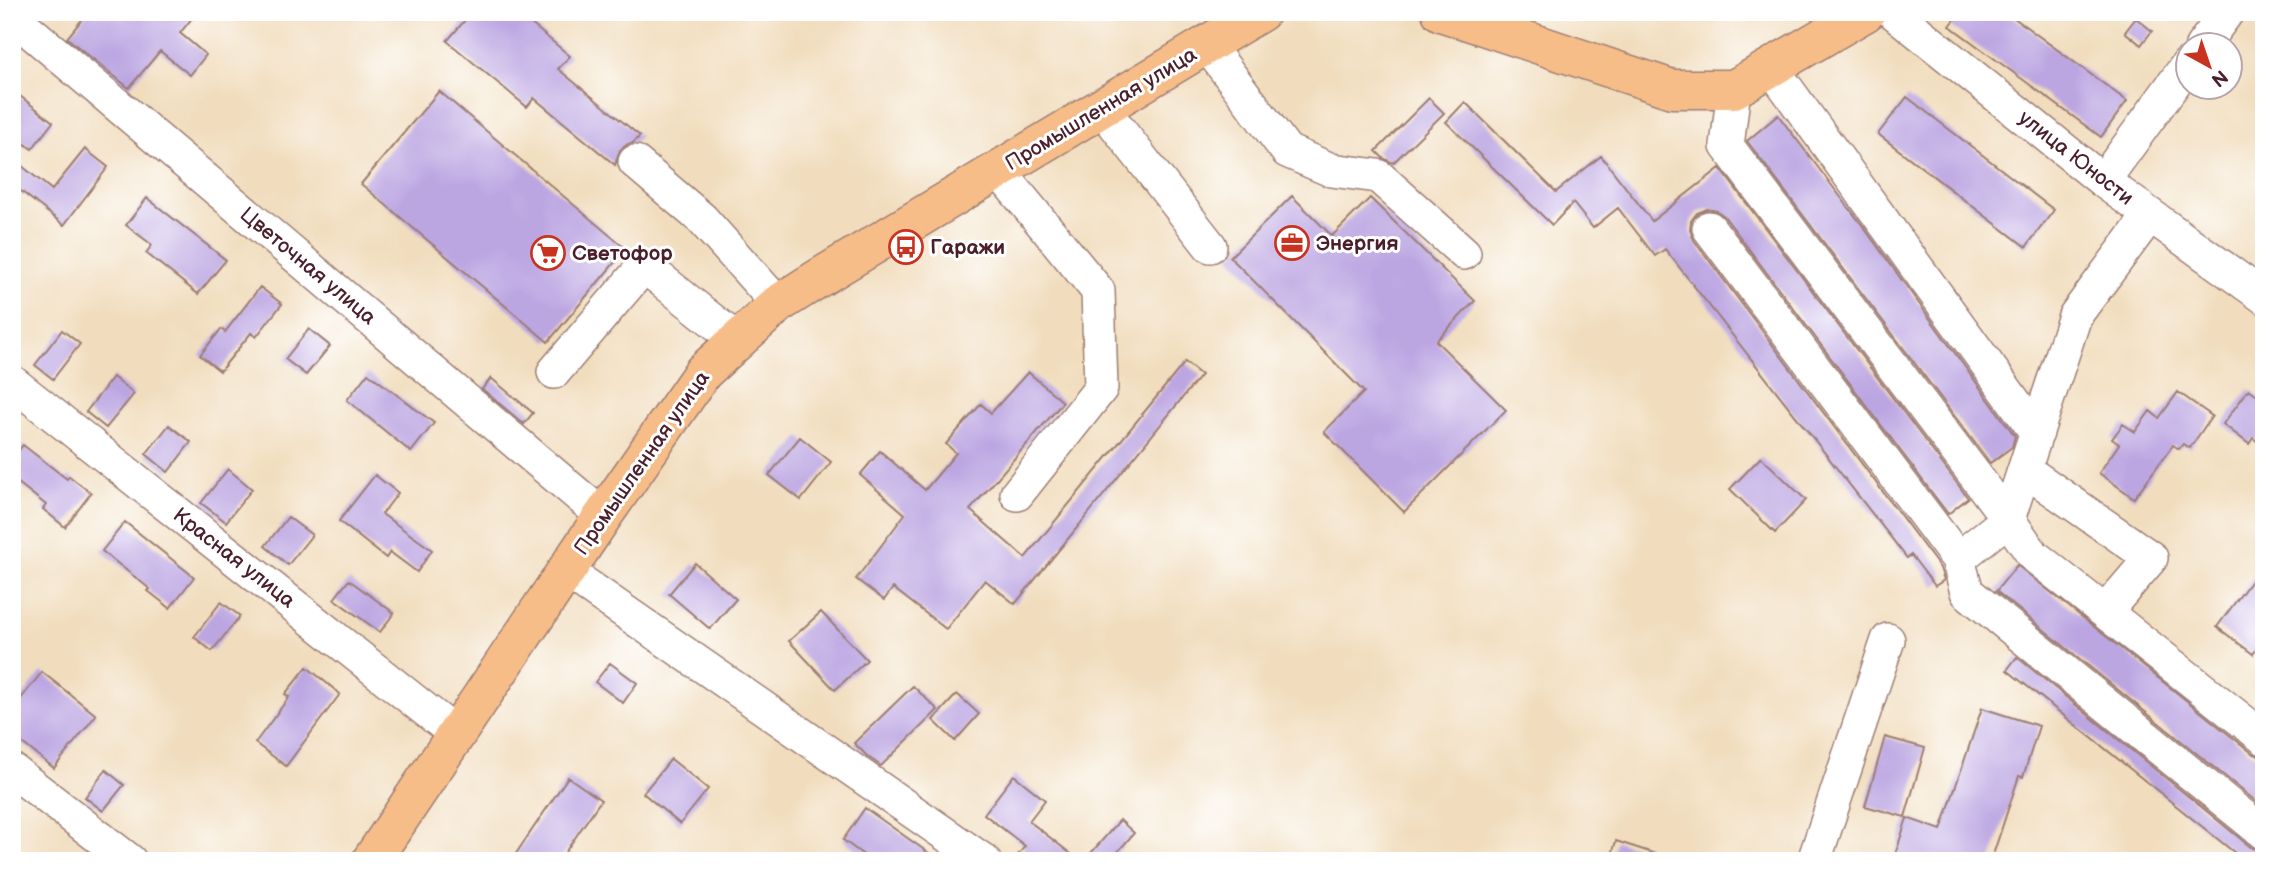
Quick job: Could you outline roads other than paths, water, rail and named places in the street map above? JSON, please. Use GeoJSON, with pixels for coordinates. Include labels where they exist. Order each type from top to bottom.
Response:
{"type":"FeatureCollection","features":[{"type":"Feature","properties":{"kind":"main road","name":"Промышленная улица"},"geometry":{"type":"LineString","coordinates":[[371,861],[703,372],[778,304],[1261,12]]}},
{"type":"Feature","properties":{"kind":"main road"},"geometry":{"type":"LineString","coordinates":[[1441,12],[1672,89],[1734,89],[1866,12]]}},
{"type":"Feature","properties":{"kind":"street","name":"улица Юности"},"geometry":{"type":"LineString","coordinates":[[1893,12],[2103,181],[2264,297]]}},
{"type":"Feature","properties":{"kind":"street"},"geometry":{"type":"LineString","coordinates":[[2212,32],[2227,12]]}},
{"type":"Feature","properties":{"kind":"street","name":"Цветочная улица"},"geometry":{"type":"LineString","coordinates":[[12,16],[603,516]]}},
{"type":"Feature","properties":{"kind":"street"},"geometry":{"type":"LineString","coordinates":[[1207,45],[1287,151],[1331,170],[1378,176],[1464,253]]}},
{"type":"Feature","properties":{"kind":"street"},"geometry":{"type":"LineString","coordinates":[[1771,67],[2036,433]]}},
{"type":"Feature","properties":{"kind":"street"},"geometry":{"type":"LineString","coordinates":[[2103,181],[2174,84]]}},
{"type":"Feature","properties":{"kind":"street"},"geometry":{"type":"LineString","coordinates":[[1734,89],[1727,146],[2033,555],[2264,737]]}},
{"type":"Feature","properties":{"kind":"street"},"geometry":{"type":"LineString","coordinates":[[1102,108],[1210,246]]}},
{"type":"Feature","properties":{"kind":"street"},"geometry":{"type":"LineString","coordinates":[[635,162],[702,219],[778,304]]}},
{"type":"Feature","properties":{"kind":"street"},"geometry":{"type":"LineString","coordinates":[[999,171],[1098,291],[1101,388],[1017,494]]}},
{"type":"Feature","properties":{"kind":"street"},"geometry":{"type":"LineString","coordinates":[[1958,559],[2008,519],[2075,316],[2150,215]]}},
{"type":"Feature","properties":{"kind":"street"},"geometry":{"type":"LineString","coordinates":[[1709,228],[1958,559],[1967,592],[2264,833]]}},
{"type":"Feature","properties":{"kind":"street"},"geometry":{"type":"LineString","coordinates":[[554,372],[643,266],[737,340]]}},
{"type":"Feature","properties":{"kind":"street","name":"Красная улица"},"geometry":{"type":"LineString","coordinates":[[12,382],[456,734]]}},
{"type":"Feature","properties":{"kind":"street"},"geometry":{"type":"LineString","coordinates":[[2025,470],[2151,558],[2105,612]]}},
{"type":"Feature","properties":{"kind":"street"},"geometry":{"type":"LineString","coordinates":[[566,571],[984,860]]}},
{"type":"Feature","properties":{"kind":"street"},"geometry":{"type":"LineString","coordinates":[[1814,861],[1888,640]]}},
{"type":"Feature","properties":{"kind":"street"},"geometry":{"type":"LineString","coordinates":[[12,770],[130,861]]}},
{"type":"Feature","properties":{"kind":"place","name":"Энергия"},"geometry":{"type":"Point","coordinates":[1292,243]}},
{"type":"Feature","properties":{"kind":"place","name":"Гаражи"},"geometry":{"type":"Point","coordinates":[906,247]}},
{"type":"Feature","properties":{"kind":"place","name":"Светофор"},"geometry":{"type":"Point","coordinates":[548,253]}}]}
